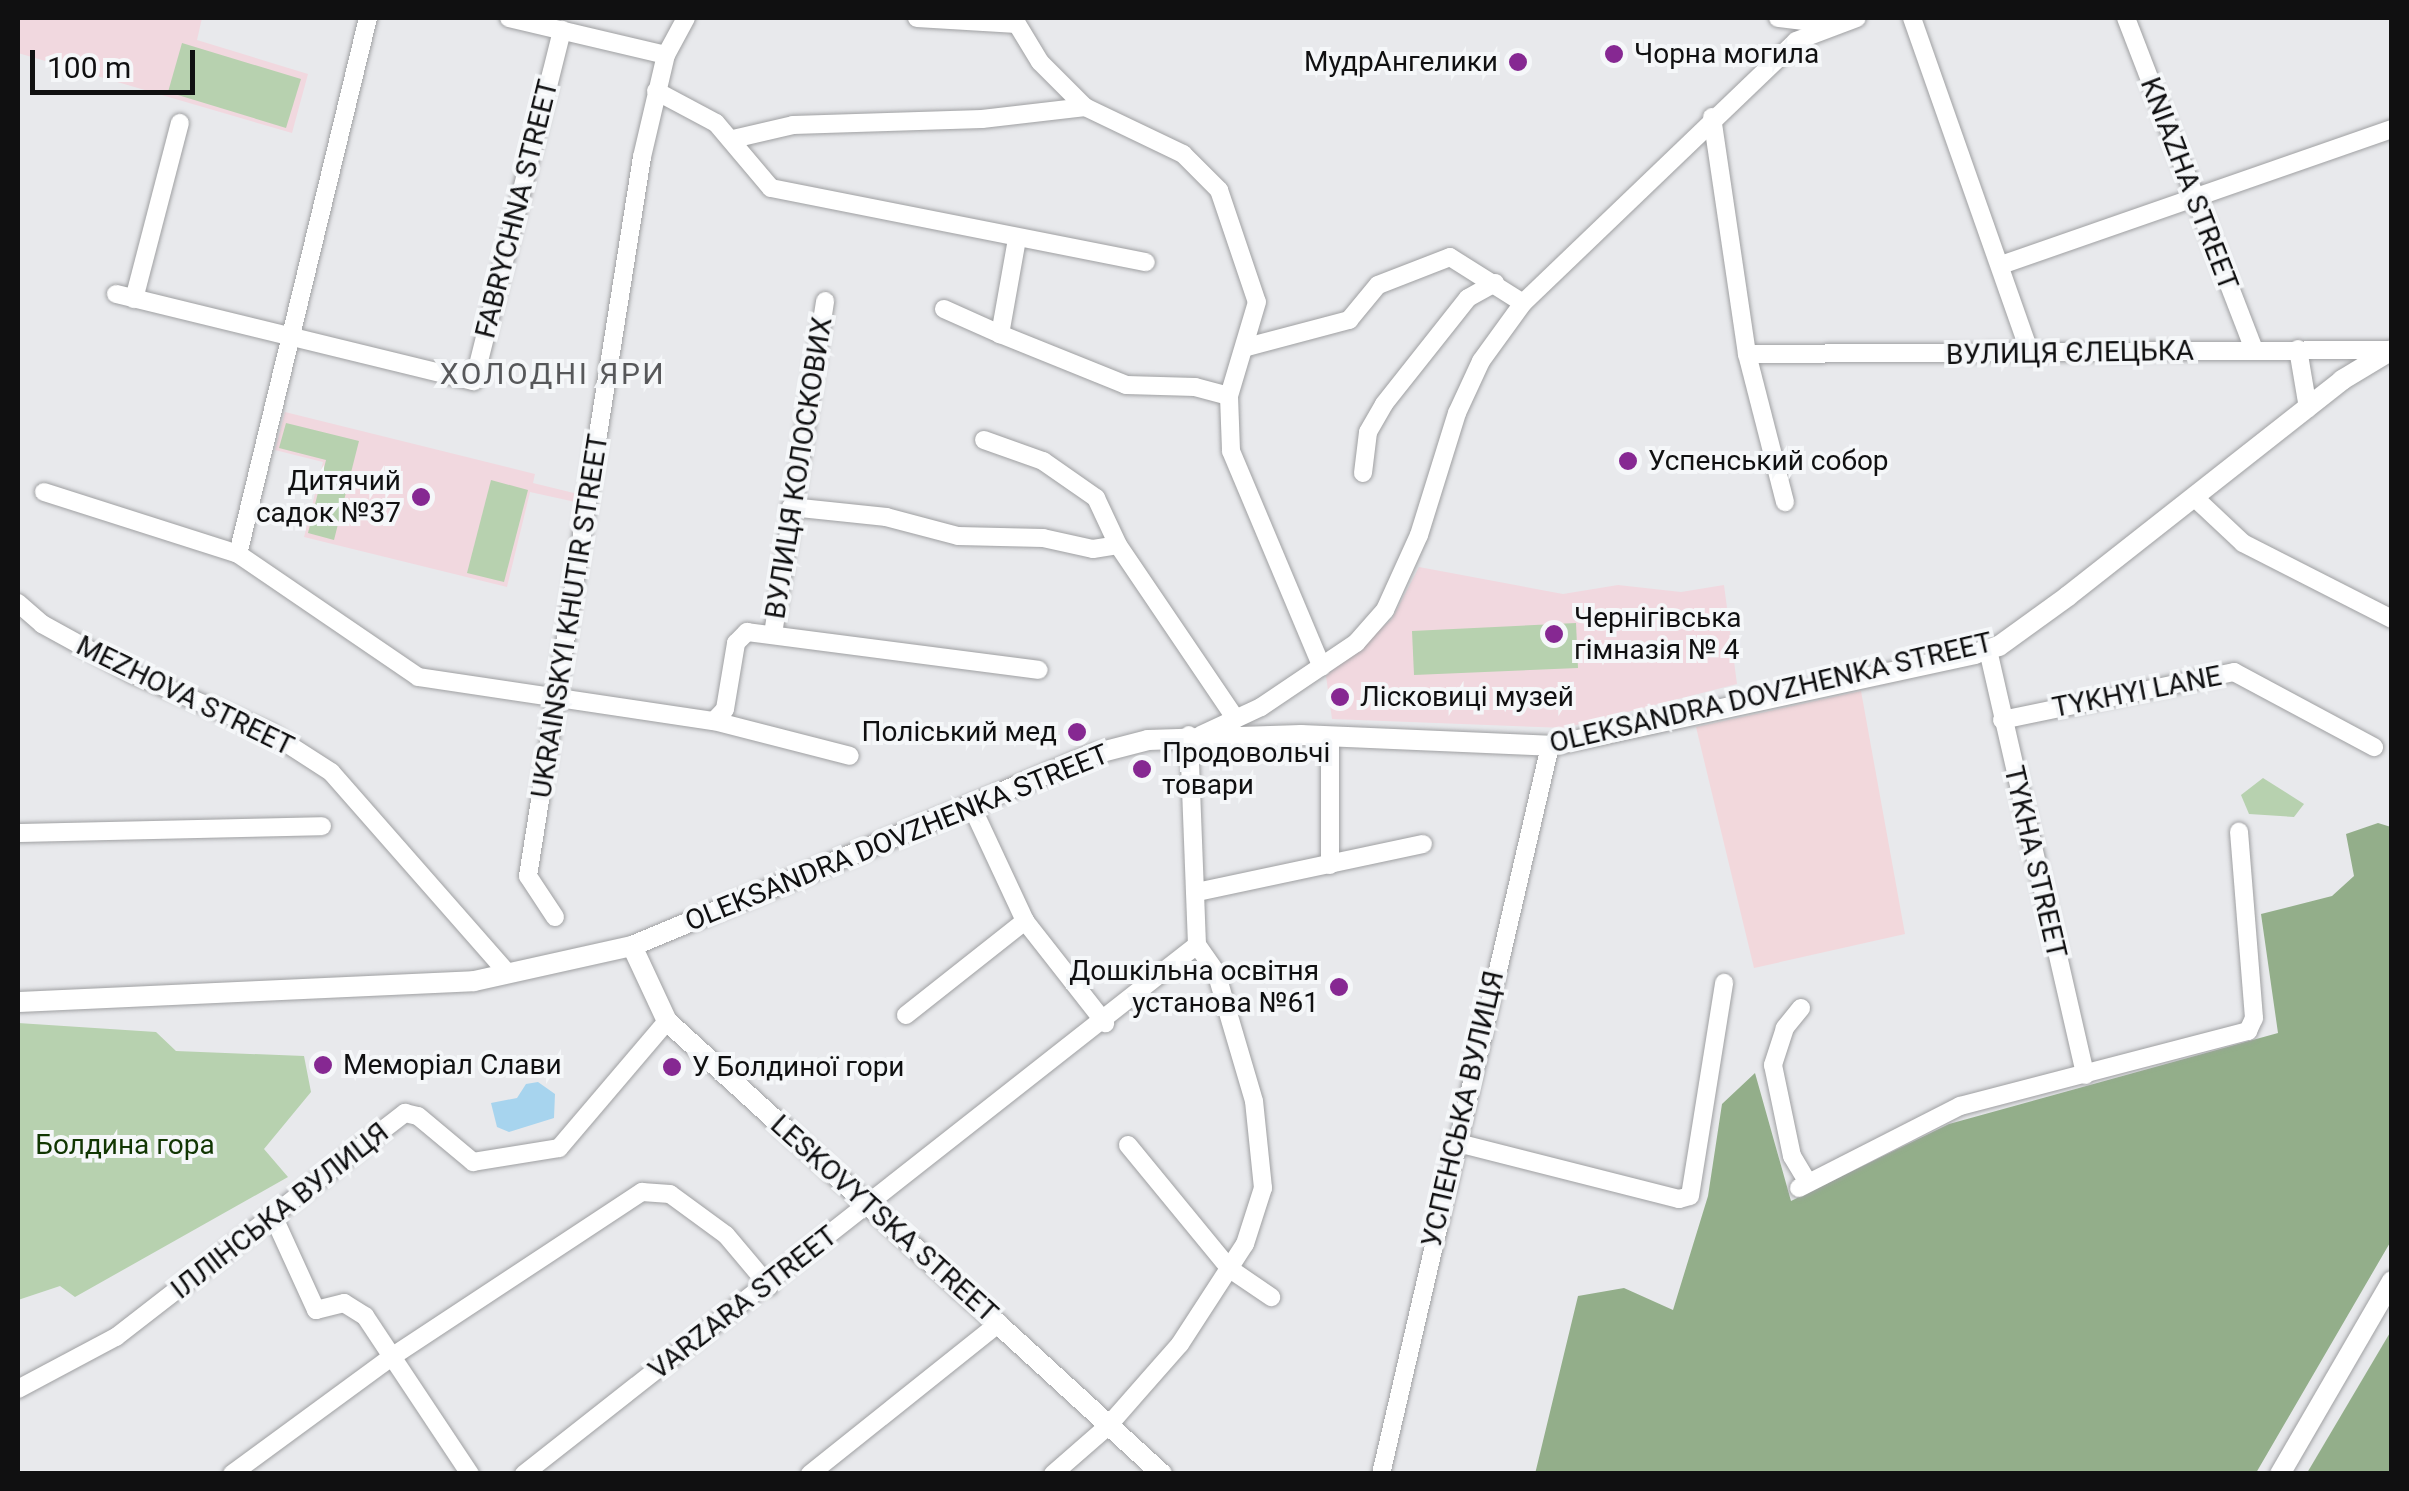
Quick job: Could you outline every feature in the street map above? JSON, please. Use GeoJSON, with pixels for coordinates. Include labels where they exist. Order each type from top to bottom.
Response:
{"type":"FeatureCollection","features":[{"type":"Feature","properties":{"kind":"main road","name":"OLEKSANDRA DOVZHENKA STREET"},"geometry":{"type":"LineString","coordinates":[[18,1002],[474,980],[632,946],[1094,754],[1195,735],[1550,746],[1988,650],[2308,408],[2392,350]]}},
{"type":"Feature","properties":{"kind":"main road","name":"LESKOVYTSKA STREET"},"geometry":{"type":"LineString","coordinates":[[632,946],[667,1021],[1162,1474]]}},
{"type":"Feature","properties":{"kind":"main road"},"geometry":{"type":"LineString","coordinates":[[2280,1474],[2392,1281]]}},
{"type":"Feature","properties":{"kind":"street"},"geometry":{"type":"LineString","coordinates":[[238,554],[368,18]]}},
{"type":"Feature","properties":{"kind":"street"},"geometry":{"type":"LineString","coordinates":[[509,18],[666,55]]}},
{"type":"Feature","properties":{"kind":"street","name":"UKRAINSKYI KHUTIR STREET"},"geometry":{"type":"LineString","coordinates":[[555,917],[528,876],[559,701],[624,259],[656,91],[666,55],[686,18]]}},
{"type":"Feature","properties":{"kind":"street"},"geometry":{"type":"LineString","coordinates":[[917,18],[1030,24],[1040,62],[1085,107],[1182,154],[1203,167],[1220,190],[1257,302],[1247,348],[1229,396],[1231,451],[1322,667]]}},
{"type":"Feature","properties":{"kind":"street"},"geometry":{"type":"LineString","coordinates":[[1778,18],[1820,22],[1857,18]]}},
{"type":"Feature","properties":{"kind":"street"},"geometry":{"type":"LineString","coordinates":[[1912,18],[2031,355]]}},
{"type":"Feature","properties":{"kind":"street","name":"KNIAZHA STREET"},"geometry":{"type":"LineString","coordinates":[[2126,18],[2254,350]]}},
{"type":"Feature","properties":{"kind":"street"},"geometry":{"type":"LineString","coordinates":[[1053,1474],[1108,1426],[1180,1344],[1230,1269],[1263,1188],[1263,1157],[1216,972],[1197,945],[1195,735],[1236,718],[1356,643],[1399,587],[1458,413],[1481,361],[1523,304],[1712,117],[1820,22]]}},
{"type":"Feature","properties":{"kind":"street","name":"FABRYCHNA STREET"},"geometry":{"type":"LineString","coordinates":[[180,123],[125,296],[292,340],[474,381],[562,30]]}},
{"type":"Feature","properties":{"kind":"street"},"geometry":{"type":"LineString","coordinates":[[656,91],[733,139],[742,159],[771,188],[1146,262]]}},
{"type":"Feature","properties":{"kind":"street"},"geometry":{"type":"LineString","coordinates":[[733,139],[793,124],[982,119],[1085,107]]}},
{"type":"Feature","properties":{"kind":"street"},"geometry":{"type":"LineString","coordinates":[[1712,117],[1748,354],[1785,502]]}},
{"type":"Feature","properties":{"kind":"street"},"geometry":{"type":"LineString","coordinates":[[2000,265],[2192,194],[2392,129]]}},
{"type":"Feature","properties":{"kind":"street"},"geometry":{"type":"LineString","coordinates":[[1000,334],[1016,239]]}},
{"type":"Feature","properties":{"kind":"street"},"geometry":{"type":"LineString","coordinates":[[1247,348],[1349,320],[1378,286],[1450,256],[1523,304]]}},
{"type":"Feature","properties":{"kind":"street"},"geometry":{"type":"LineString","coordinates":[[1363,472],[1368,432],[1384,404],[1468,298],[1495,283]]}},
{"type":"Feature","properties":{"kind":"street","name":"ВУЛИЦЯ КОЛОСКОВИХ"},"geometry":{"type":"LineString","coordinates":[[773,634],[824,301]]}},
{"type":"Feature","properties":{"kind":"street"},"geometry":{"type":"LineString","coordinates":[[944,309],[1126,384],[1196,386],[1229,396]]}},
{"type":"Feature","properties":{"kind":"street"},"geometry":{"type":"LineString","coordinates":[[2298,349],[2308,408]]}},
{"type":"Feature","properties":{"kind":"street","name":"ВУЛИЦЯ ЄЛЕЦЬКА"},"geometry":{"type":"LineString","coordinates":[[1748,354],[2392,350]]}},
{"type":"Feature","properties":{"kind":"street"},"geometry":{"type":"LineString","coordinates":[[984,440],[1075,479],[1110,519],[1118,545],[1236,718]]}},
{"type":"Feature","properties":{"kind":"street"},"geometry":{"type":"LineString","coordinates":[[44,492],[238,554],[418,677],[559,701],[714,721],[850,756]]}},
{"type":"Feature","properties":{"kind":"street"},"geometry":{"type":"LineString","coordinates":[[2194,497],[2242,543],[2392,619]]}},
{"type":"Feature","properties":{"kind":"street"},"geometry":{"type":"LineString","coordinates":[[790,508],[886,517],[958,536],[1043,538],[1092,549],[1118,545]]}},
{"type":"Feature","properties":{"kind":"street","name":"MEZHOVA STREET"},"geometry":{"type":"LineString","coordinates":[[18,603],[42,624],[133,674],[268,732],[331,772],[507,972]]}},
{"type":"Feature","properties":{"kind":"street"},"geometry":{"type":"LineString","coordinates":[[714,721],[725,709],[736,642],[747,632],[1039,670]]}},
{"type":"Feature","properties":{"kind":"street","name":"TYKHA STREET"},"geometry":{"type":"LineString","coordinates":[[1988,650],[2084,1075]]}},
{"type":"Feature","properties":{"kind":"street","name":"TYKHYI LANE"},"geometry":{"type":"LineString","coordinates":[[2002,720],[2234,672],[2374,748]]}},
{"type":"Feature","properties":{"kind":"street"},"geometry":{"type":"LineString","coordinates":[[1330,737],[1330,864]]}},
{"type":"Feature","properties":{"kind":"street","name":"УСПЕНСЬКА ВУЛИЦЯ"},"geometry":{"type":"LineString","coordinates":[[1380,1474],[1454,1142],[1550,746]]}},
{"type":"Feature","properties":{"kind":"street"},"geometry":{"type":"LineString","coordinates":[[971,805],[1025,921],[1105,1022]]}},
{"type":"Feature","properties":{"kind":"street"},"geometry":{"type":"LineString","coordinates":[[18,833],[322,826]]}},
{"type":"Feature","properties":{"kind":"street"},"geometry":{"type":"LineString","coordinates":[[1800,1008],[1773,1064],[1792,1156],[1803,1186],[1923,1120],[2019,1087],[2084,1075],[2248,1031],[2254,1018],[2239,832]]}},
{"type":"Feature","properties":{"kind":"street"},"geometry":{"type":"LineString","coordinates":[[1197,892],[1422,844]]}},
{"type":"Feature","properties":{"kind":"street"},"geometry":{"type":"LineString","coordinates":[[906,1015],[1025,921]]}},
{"type":"Feature","properties":{"kind":"street","name":"VARZARA STREET"},"geometry":{"type":"LineString","coordinates":[[524,1474],[1105,1022],[1197,945]]}},
{"type":"Feature","properties":{"kind":"street"},"geometry":{"type":"LineString","coordinates":[[1454,1142],[1680,1199],[1690,1196],[1724,983]]}},
{"type":"Feature","properties":{"kind":"street","name":"ІЛЛІНСЬКА ВУЛИЦЯ"},"geometry":{"type":"LineString","coordinates":[[18,1389],[116,1337],[275,1220],[405,1114],[418,1116],[473,1162],[558,1148],[667,1021]]}},
{"type":"Feature","properties":{"kind":"street"},"geometry":{"type":"LineString","coordinates":[[1128,1145],[1230,1269],[1271,1297]]}},
{"type":"Feature","properties":{"kind":"street"},"geometry":{"type":"LineString","coordinates":[[232,1474],[390,1358],[642,1192],[670,1194],[726,1235],[768,1286]]}},
{"type":"Feature","properties":{"kind":"street"},"geometry":{"type":"LineString","coordinates":[[275,1220],[316,1310],[344,1302],[365,1316],[470,1474]]}},
{"type":"Feature","properties":{"kind":"street"},"geometry":{"type":"LineString","coordinates":[[810,1474],[999,1323]]}},
{"type":"Feature","properties":{"kind":"shaded area"},"geometry":{"type":"Polygon","coordinates":[[[18,18],[202,18],[197,40],[308,74],[292,133],[18,53],[18,18]]]}},
{"type":"Feature","properties":{"kind":"shaded area","name":"Дитячий садок №37"},"geometry":{"type":"Polygon","coordinates":[[[285,412],[535,474],[533,483],[582,495],[580,503],[530,492],[507,587],[304,537],[323,462],[275,450],[285,412]]]}},
{"type":"Feature","properties":{"kind":"shaded area","name":"Чернігівська гімназія № 4"},"geometry":{"type":"Polygon","coordinates":[[[1419,567],[1563,594],[1618,585],[1681,592],[1724,585],[1737,684],[1565,728],[1332,719],[1326,676],[1392,619],[1419,567]]]}},
{"type":"Feature","properties":{"kind":"shaded area"},"geometry":{"type":"Polygon","coordinates":[[[1861,691],[1905,934],[1754,968],[1696,727],[1861,691]]]}},
{"type":"Feature","properties":{"kind":"green space"},"geometry":{"type":"Polygon","coordinates":[[[182,43],[301,79],[286,128],[168,92],[182,43]]]}},
{"type":"Feature","properties":{"kind":"green space"},"geometry":{"type":"Polygon","coordinates":[[[286,423],[359,441],[334,540],[308,533],[326,460],[279,448],[286,423]]]}},
{"type":"Feature","properties":{"kind":"green space"},"geometry":{"type":"Polygon","coordinates":[[[491,480],[528,490],[504,582],[467,573],[491,480]]]}},
{"type":"Feature","properties":{"kind":"green space"},"geometry":{"type":"Polygon","coordinates":[[[1576,623],[1578,668],[1414,675],[1412,631],[1576,623]]]}},
{"type":"Feature","properties":{"kind":"green space"},"geometry":{"type":"Polygon","coordinates":[[[2263,778],[2304,804],[2294,817],[2249,814],[2241,795],[2263,778]]]}},
{"type":"Feature","properties":{"kind":"green space"},"geometry":{"type":"Polygon","coordinates":[[[2378,823],[2391,827],[2391,1241],[2256,1473],[1535,1474],[1578,1296],[1624,1288],[1673,1310],[1708,1196],[1722,1104],[1755,1073],[1791,1201],[1949,1124],[2278,1033],[2261,914],[2332,896],[2354,876],[2346,834],[2378,823]]]}},
{"type":"Feature","properties":{"kind":"green space","name":"Болдина гора"},"geometry":{"type":"Polygon","coordinates":[[[18,1023],[156,1032],[176,1051],[304,1056],[311,1092],[264,1149],[288,1177],[75,1297],[60,1286],[18,1300],[18,1023]]]}},
{"type":"Feature","properties":{"kind":"green space"},"geometry":{"type":"Polygon","coordinates":[[[2391,1331],[2391,1473],[2307,1473],[2391,1331]]]}},
{"type":"Feature","properties":{"kind":"water"},"geometry":{"type":"Polygon","coordinates":[[[538,1082],[555,1094],[554,1118],[509,1132],[497,1127],[491,1103],[517,1098],[526,1084],[538,1082]]]}},
{"type":"Feature","properties":{"kind":"place","name":"Чорна могила"},"geometry":{"type":"Point","coordinates":[1614,54]}},
{"type":"Feature","properties":{"kind":"place","name":"МудрАнгелики"},"geometry":{"type":"Point","coordinates":[1518,62]}},
{"type":"Feature","properties":{"kind":"place","name":"Успенський собор"},"geometry":{"type":"Point","coordinates":[1628,461]}},
{"type":"Feature","properties":{"kind":"place","name":"Дитячий садок №37"},"geometry":{"type":"Point","coordinates":[421,497]}},
{"type":"Feature","properties":{"kind":"place","name":"Чернігівська гімназія № 4"},"geometry":{"type":"Point","coordinates":[1554,634]}},
{"type":"Feature","properties":{"kind":"place","name":"Лісковиці музей"},"geometry":{"type":"Point","coordinates":[1340,697]}},
{"type":"Feature","properties":{"kind":"place","name":"Поліський мед"},"geometry":{"type":"Point","coordinates":[1077,732]}},
{"type":"Feature","properties":{"kind":"place","name":"Продовольчі товари"},"geometry":{"type":"Point","coordinates":[1142,769]}},
{"type":"Feature","properties":{"kind":"place","name":"Дошкільна освітня установа №61"},"geometry":{"type":"Point","coordinates":[1339,987]}},
{"type":"Feature","properties":{"kind":"place","name":"Меморіал Слави"},"geometry":{"type":"Point","coordinates":[323,1065]}},
{"type":"Feature","properties":{"kind":"place","name":"У Болдиної гори"},"geometry":{"type":"Point","coordinates":[672,1067]}},
{"type":"Feature","properties":{"kind":"district","name":"ХОЛОДНІ ЯРИ"},"geometry":{"type":"Point","coordinates":[553,374]}}]}
